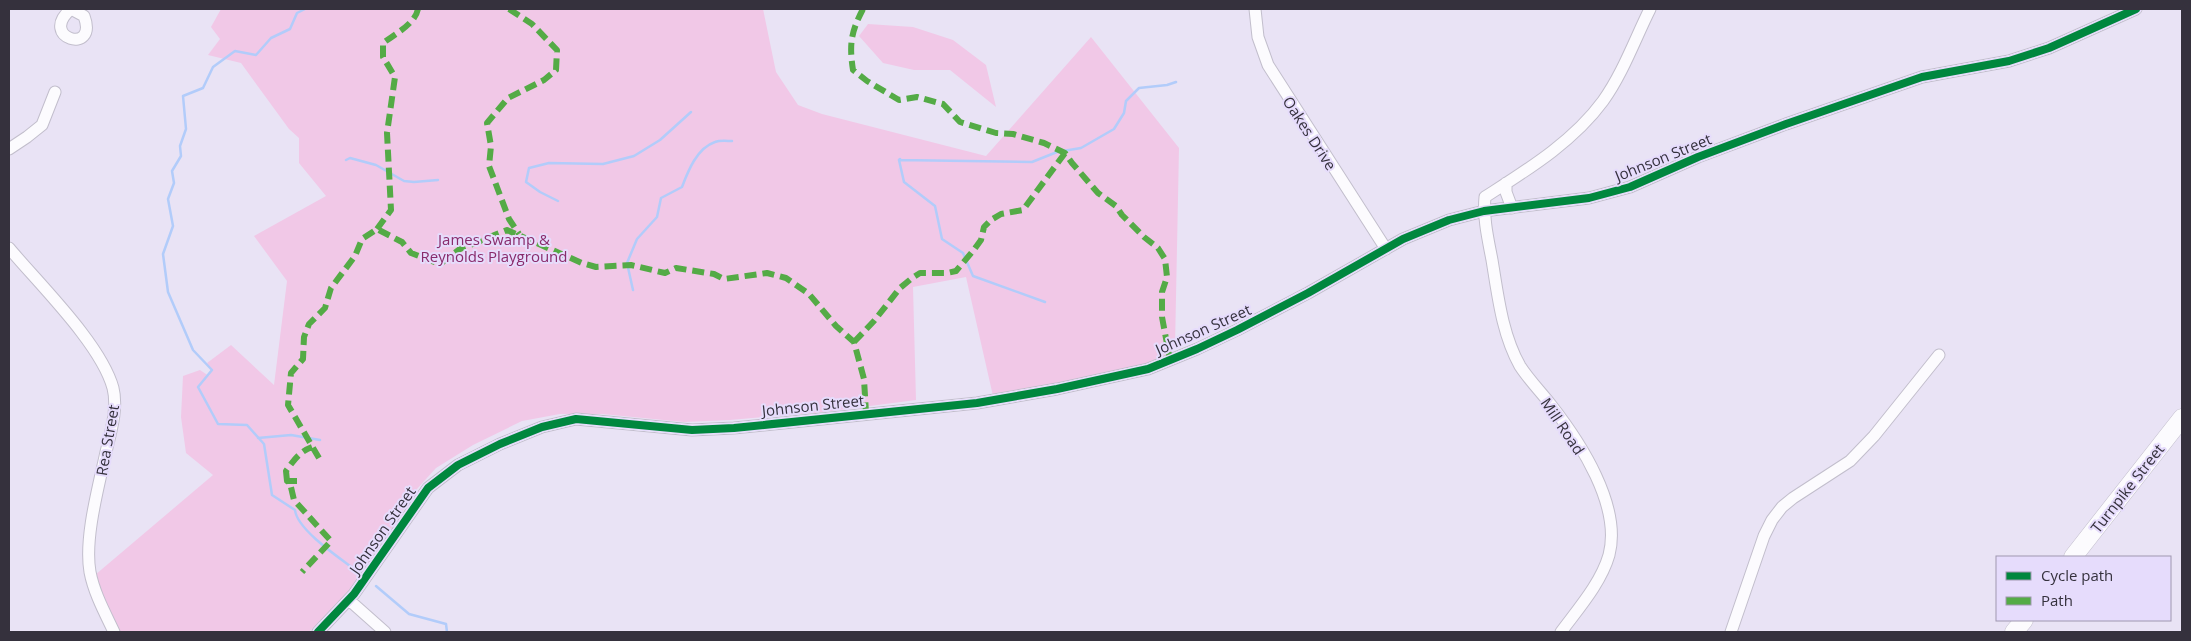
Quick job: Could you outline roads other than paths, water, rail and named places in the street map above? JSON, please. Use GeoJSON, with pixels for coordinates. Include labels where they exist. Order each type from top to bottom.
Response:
{"type":"FeatureCollection","features":[{"type":"Feature","properties":{"kind":"highway","name":"Turnpike Street"},"geometry":{"type":"LineString","coordinates":[[2074,556],[2182,418]]}},
{"type":"Feature","properties":{"kind":"highway"},"geometry":{"type":"LineString","coordinates":[[2014,632],[2023,621]]}},
{"type":"Feature","properties":{"kind":"street","name":"Oakes Drive"},"geometry":{"type":"LineString","coordinates":[[1255,9],[1258,37],[1268,65],[1386,249]]}},
{"type":"Feature","properties":{"kind":"street"},"geometry":{"type":"LineString","coordinates":[[1484,211],[1484,197],[1569,137],[1603,101],[1624,64],[1650,9]]}},
{"type":"Feature","properties":{"kind":"street","name":"Johnson Street"},"geometry":{"type":"LineString","coordinates":[[318,632],[349,600],[372,570],[428,488],[458,465],[500,444],[542,427],[576,419],[692,430],[734,428],[977,402],[1057,389],[1148,369],[1197,349],[1308,294],[1403,239],[1449,220],[1484,211],[1589,198],[1630,187],[1698,157],[1922,76],[2009,61],[2049,48],[2136,9]]}},
{"type":"Feature","properties":{"kind":"street"},"geometry":{"type":"LineString","coordinates":[[9,149],[42,125],[55,92]]}},
{"type":"Feature","properties":{"kind":"street"},"geometry":{"type":"LineString","coordinates":[[1506,183],[1512,208]]}},
{"type":"Feature","properties":{"kind":"street","name":"Mill Road"},"geometry":{"type":"LineString","coordinates":[[1484,211],[1503,318],[1513,350],[1521,367],[1560,417],[1580,448],[1604,495],[1611,517],[1611,540],[1606,562],[1583,602],[1561,632]]}},
{"type":"Feature","properties":{"kind":"street","name":"Rea Street"},"geometry":{"type":"LineString","coordinates":[[9,248],[78,329],[109,375],[114,390],[115,409],[98,488],[89,554],[94,588],[114,632]]}},
{"type":"Feature","properties":{"kind":"street"},"geometry":{"type":"LineString","coordinates":[[1731,632],[1764,536],[1772,520],[1782,507],[1793,498],[1850,461],[1874,436],[1938,355]]}},
{"type":"Feature","properties":{"kind":"street"},"geometry":{"type":"LineString","coordinates":[[349,600],[385,632]]}},
{"type":"Feature","properties":{"kind":"waterway"},"geometry":{"type":"LineString","coordinates":[[305,9],[297,13],[290,29],[271,38],[256,55],[235,51],[213,67],[203,88],[183,96],[186,129],[180,146],[181,156],[172,171],[174,183],[168,199],[173,226],[163,254],[168,292],[193,350],[212,370],[198,387],[218,424],[247,425],[264,444],[272,495],[295,510],[303,526],[311,535],[357,571]]}},
{"type":"Feature","properties":{"kind":"waterway"},"geometry":{"type":"LineString","coordinates":[[900,159],[1032,162],[1057,152],[1081,148],[1114,129],[1124,113],[1126,101],[1139,88],[1167,85],[1176,82]]}},
{"type":"Feature","properties":{"kind":"waterway"},"geometry":{"type":"LineString","coordinates":[[558,201],[526,182],[529,168],[549,163],[603,164],[634,156],[660,140],[691,112]]}},
{"type":"Feature","properties":{"kind":"waterway"},"geometry":{"type":"LineString","coordinates":[[633,290],[627,263],[637,239],[657,217],[661,198],[682,187],[694,161],[703,149],[717,141],[732,141]]}},
{"type":"Feature","properties":{"kind":"waterway"},"geometry":{"type":"LineString","coordinates":[[346,160],[350,158],[376,165],[404,181],[438,180]]}},
{"type":"Feature","properties":{"kind":"waterway"},"geometry":{"type":"LineString","coordinates":[[899,160],[904,182],[935,206],[942,239],[963,253],[973,276],[1045,302]]}},
{"type":"Feature","properties":{"kind":"waterway"},"geometry":{"type":"LineString","coordinates":[[258,438],[291,435],[320,440]]}},
{"type":"Feature","properties":{"kind":"waterway"},"geometry":{"type":"LineString","coordinates":[[376,586],[409,614],[446,624],[447,632]]}},
{"type":"Feature","properties":{"kind":"park label","name":"James Swamp & Reynolds Playground"},"geometry":{"type":"Point","coordinates":[494,248]}}]}
